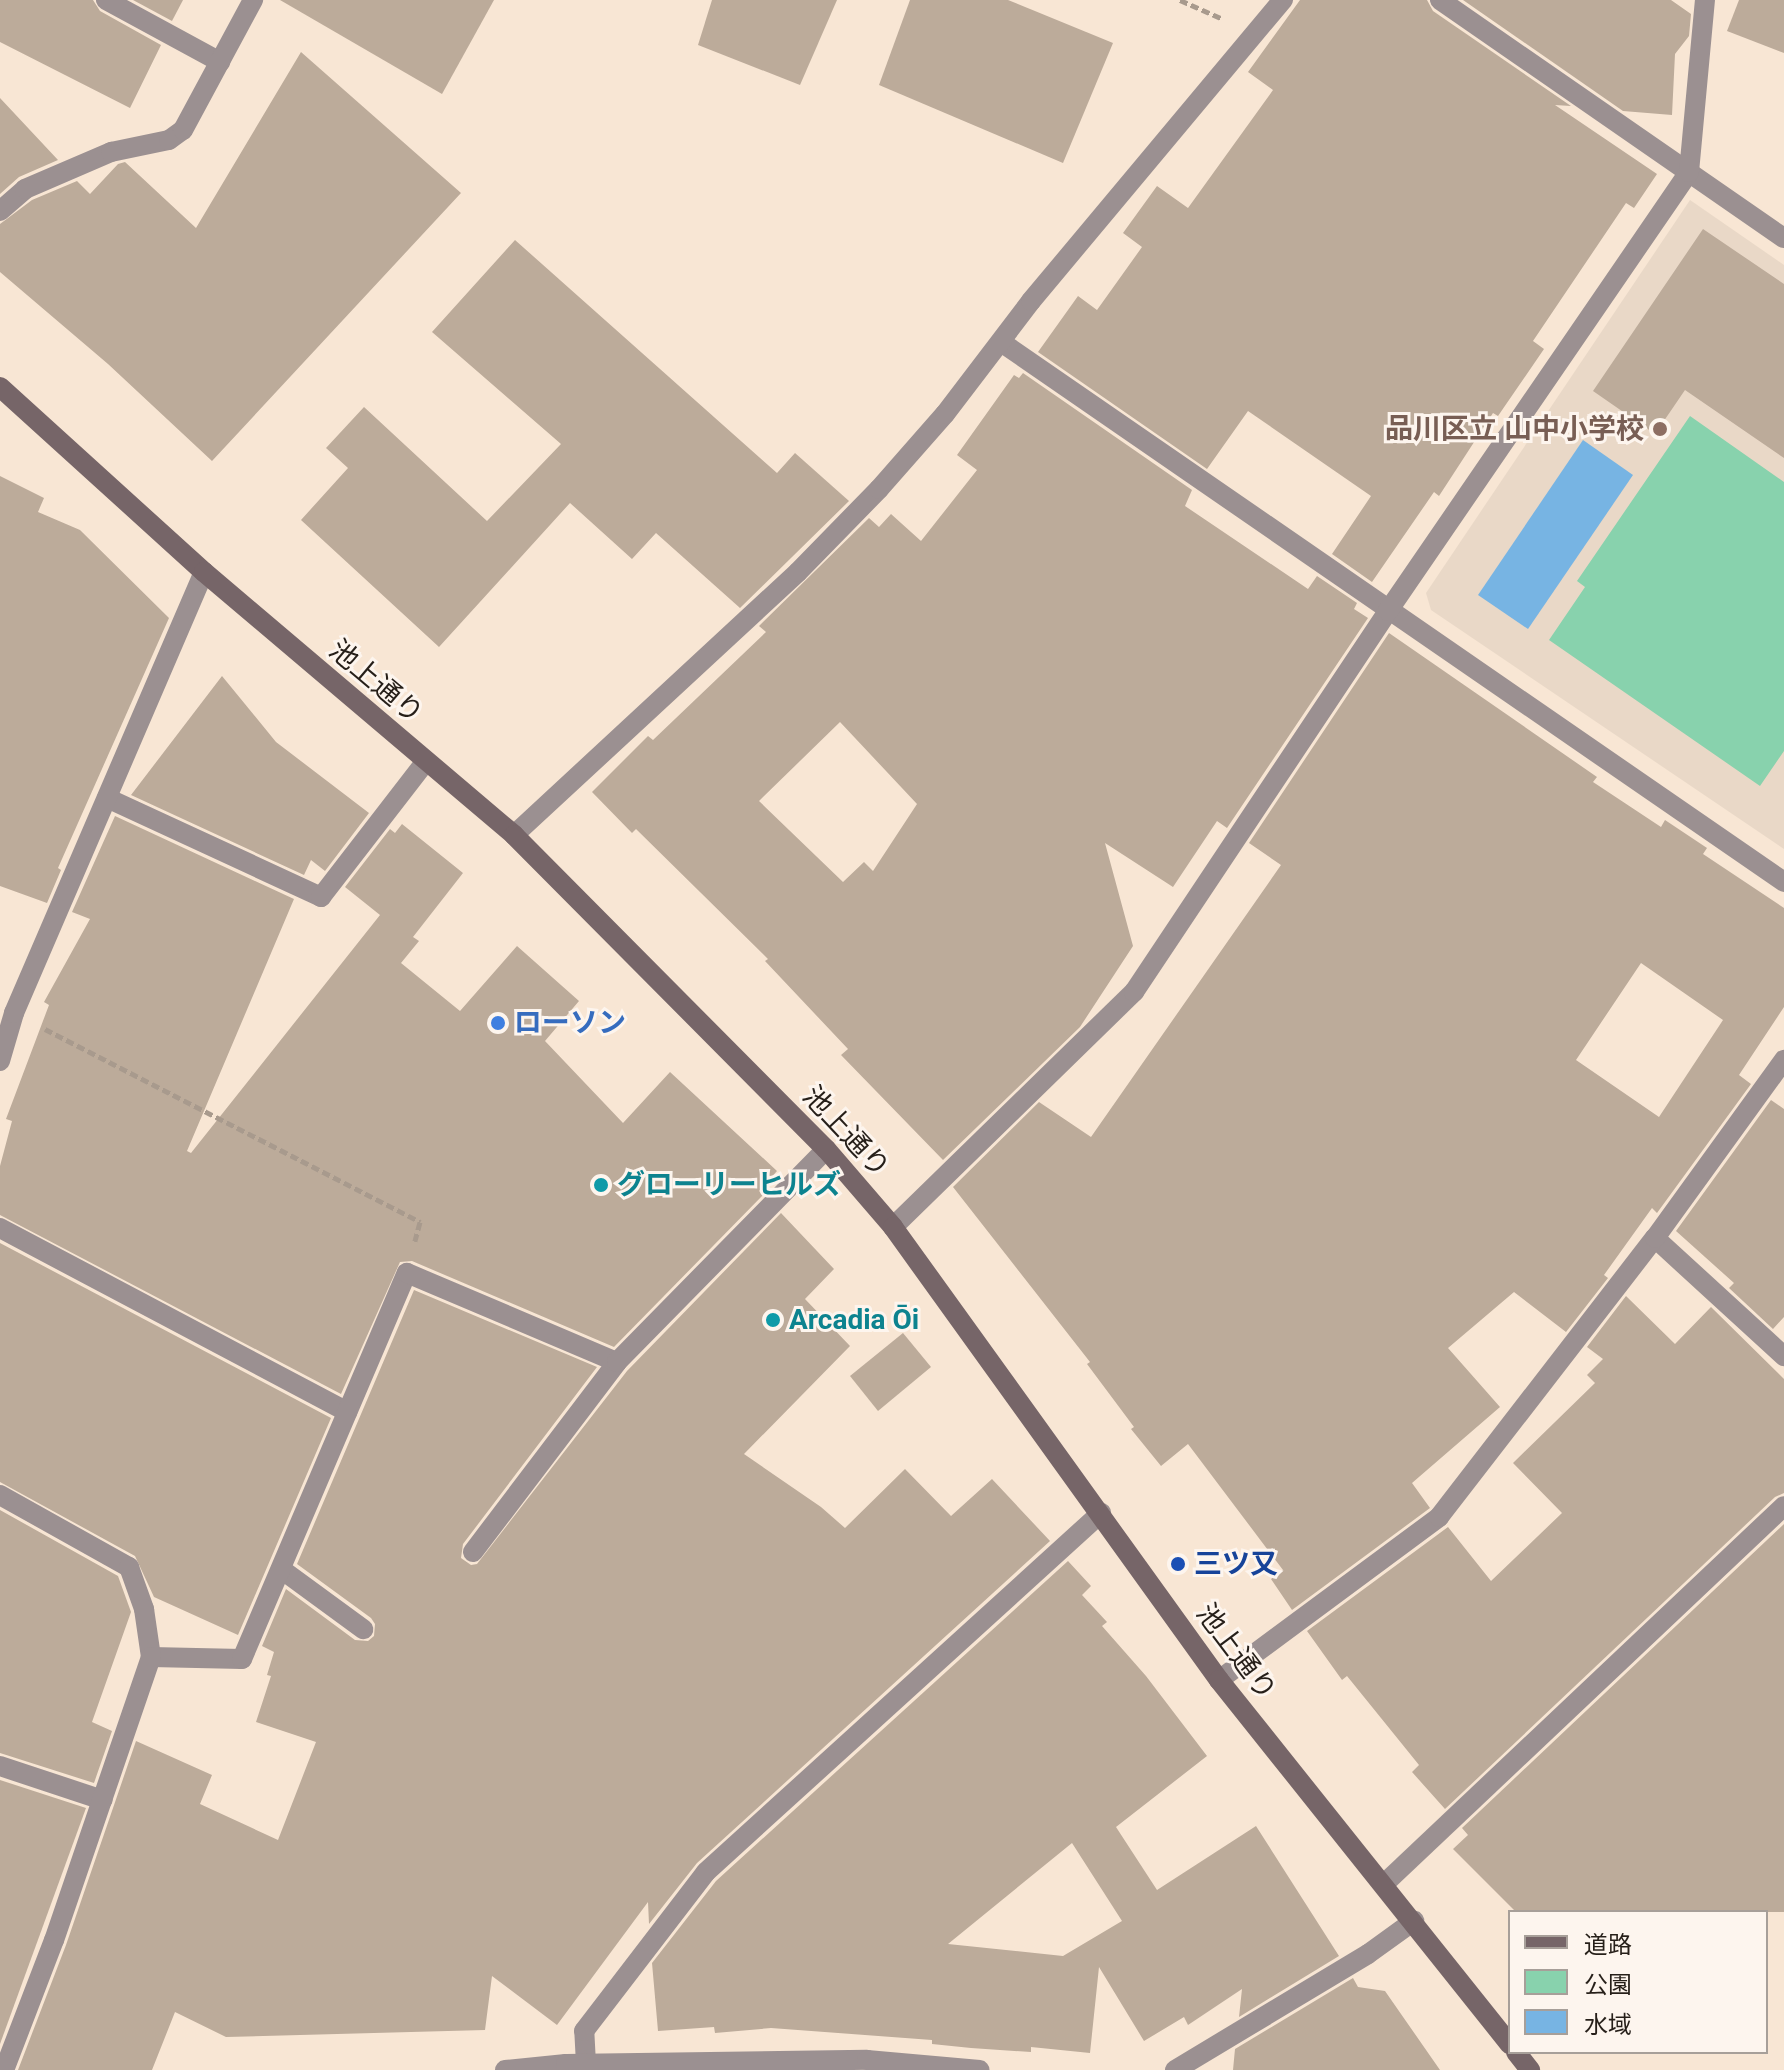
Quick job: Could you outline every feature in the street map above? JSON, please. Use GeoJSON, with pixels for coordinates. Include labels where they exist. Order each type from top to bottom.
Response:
{"type":"FeatureCollection","features":[{"type":"Feature","properties":{"kind":"main road","name":"池上通り"},"geometry":{"type":"LineString","coordinates":[[0,387],[204,572],[514,835],[826,1149],[893,1227],[1219,1680],[1508,2041]]}},
{"type":"Feature","properties":{"kind":"main road"},"geometry":{"type":"LineString","coordinates":[[1518,2054],[1530,2070]]}},
{"type":"Feature","properties":{"kind":"street"},"geometry":{"type":"LineString","coordinates":[[106,0],[220,62]]}},
{"type":"Feature","properties":{"kind":"street"},"geometry":{"type":"LineString","coordinates":[[0,211],[25,189],[111,152],[169,140],[183,130],[253,0]]}},
{"type":"Feature","properties":{"kind":"street"},"geometry":{"type":"LineString","coordinates":[[514,835],[798,572],[926,435],[1283,0]]}},
{"type":"Feature","properties":{"kind":"street"},"geometry":{"type":"LineString","coordinates":[[1440,0],[1784,238]]}},
{"type":"Feature","properties":{"kind":"street"},"geometry":{"type":"LineString","coordinates":[[893,1227],[1134,992],[1388,611],[1689,172],[1705,0]]}},
{"type":"Feature","properties":{"kind":"street"},"geometry":{"type":"LineString","coordinates":[[1001,342],[1784,882]]}},
{"type":"Feature","properties":{"kind":"street"},"geometry":{"type":"LineString","coordinates":[[0,1061],[14,1013],[204,572]]}},
{"type":"Feature","properties":{"kind":"street"},"geometry":{"type":"LineString","coordinates":[[107,798],[321,897],[426,761]]}},
{"type":"Feature","properties":{"kind":"street"},"geometry":{"type":"LineString","coordinates":[[1219,1680],[1439,1517],[1655,1238],[1784,1060]]}},
{"type":"Feature","properties":{"kind":"street"},"geometry":{"type":"LineString","coordinates":[[473,1552],[617,1362],[826,1149]]}},
{"type":"Feature","properties":{"kind":"street"},"geometry":{"type":"LineString","coordinates":[[0,1228],[347,1412]]}},
{"type":"Feature","properties":{"kind":"street"},"geometry":{"type":"LineString","coordinates":[[1655,1238],[1784,1356]]}},
{"type":"Feature","properties":{"kind":"street"},"geometry":{"type":"LineString","coordinates":[[151,1657],[242,1659],[407,1273],[617,1362]]}},
{"type":"Feature","properties":{"kind":"street"},"geometry":{"type":"LineString","coordinates":[[0,1495],[129,1567],[144,1609],[151,1657],[103,1800],[4,2070]]}},
{"type":"Feature","properties":{"kind":"street"},"geometry":{"type":"LineString","coordinates":[[1384,1884],[1784,1506]]}},
{"type":"Feature","properties":{"kind":"street"},"geometry":{"type":"LineString","coordinates":[[586,2064],[584,2031],[706,1872],[1101,1513]]}},
{"type":"Feature","properties":{"kind":"street"},"geometry":{"type":"LineString","coordinates":[[281,1569],[363,1629]]}},
{"type":"Feature","properties":{"kind":"street"},"geometry":{"type":"LineString","coordinates":[[0,1766],[103,1800]]}},
{"type":"Feature","properties":{"kind":"street"},"geometry":{"type":"LineString","coordinates":[[1175,2070],[1368,1954],[1414,1921]]}},
{"type":"Feature","properties":{"kind":"street"},"geometry":{"type":"LineString","coordinates":[[505,2070],[586,2064],[867,2060],[980,2070]]}},
{"type":"Feature","properties":{"kind":"path"},"geometry":{"type":"LineString","coordinates":[[14,1013],[420,1222],[407,1273]]}},
{"type":"Feature","properties":{"kind":"shaded area","name":"品川区立 山中小学校"},"geometry":{"type":"Polygon","coordinates":[[[1690,200],[1784,265],[1784,849],[1431,610],[1426,593],[1690,200]]]}},
{"type":"Feature","properties":{"kind":"green space"},"geometry":{"type":"Polygon","coordinates":[[[1690,416],[1784,482],[1784,751],[1760,786],[1549,640],[1585,587],[1577,581],[1690,416]]]}},
{"type":"Feature","properties":{"kind":"water"},"geometry":{"type":"Polygon","coordinates":[[[1583,440],[1633,475],[1528,629],[1478,595],[1583,440]]]}},
{"type":"Feature","properties":{"kind":"building"},"geometry":{"type":"Polygon","coordinates":[[[0,0],[93,0],[100,11],[161,45],[130,108],[0,42],[0,0]]]}},
{"type":"Feature","properties":{"kind":"building"},"geometry":{"type":"Polygon","coordinates":[[[133,0],[183,0],[172,21],[133,0]]]}},
{"type":"Feature","properties":{"kind":"building"},"geometry":{"type":"Polygon","coordinates":[[[280,0],[494,0],[442,94],[280,0]]]}},
{"type":"Feature","properties":{"kind":"building"},"geometry":{"type":"Polygon","coordinates":[[[712,0],[837,0],[800,85],[698,45],[712,0]]]}},
{"type":"Feature","properties":{"kind":"building"},"geometry":{"type":"Polygon","coordinates":[[[910,0],[1008,0],[1113,43],[1063,163],[879,85],[910,0]]]}},
{"type":"Feature","properties":{"kind":"building"},"geometry":{"type":"Polygon","coordinates":[[[1300,0],[1427,0],[1433,11],[1571,106],[1555,105],[1657,174],[1634,208],[1626,203],[1533,341],[1544,349],[1498,416],[1493,413],[1439,496],[1434,492],[1372,582],[1332,554],[1371,496],[1248,411],[1207,469],[1038,352],[1078,296],[1097,310],[1142,247],[1123,233],[1157,186],[1188,208],[1273,90],[1248,72],[1300,0]]]}},
{"type":"Feature","properties":{"kind":"building"},"geometry":{"type":"Polygon","coordinates":[[[1463,0],[1671,0],[1691,14],[1689,36],[1675,54],[1672,115],[1623,111],[1463,0]]]}},
{"type":"Feature","properties":{"kind":"building"},"geometry":{"type":"Polygon","coordinates":[[[1739,0],[1784,0],[1784,53],[1727,31],[1739,0]]]}},
{"type":"Feature","properties":{"kind":"building"},"geometry":{"type":"Polygon","coordinates":[[[301,52],[461,193],[212,461],[108,364],[0,272],[0,224],[32,200],[77,181],[90,194],[118,164],[125,162],[196,228],[301,52]]]}},
{"type":"Feature","properties":{"kind":"building"},"geometry":{"type":"Polygon","coordinates":[[[0,98],[58,160],[19,177],[0,194],[0,98]]]}},
{"type":"Feature","properties":{"kind":"building"},"geometry":{"type":"Polygon","coordinates":[[[1703,229],[1784,284],[1784,458],[1685,390],[1655,434],[1593,391],[1703,229]]]}},
{"type":"Feature","properties":{"kind":"building"},"geometry":{"type":"Polygon","coordinates":[[[515,240],[777,473],[795,453],[849,501],[740,608],[656,533],[632,559],[570,503],[439,647],[301,520],[348,468],[326,448],[364,407],[487,521],[561,444],[432,332],[515,240]]]}},
{"type":"Feature","properties":{"kind":"building"},"geometry":{"type":"Polygon","coordinates":[[[1023,373],[1192,490],[1185,506],[1308,589],[1317,576],[1357,603],[1354,609],[1368,618],[1227,828],[1217,821],[1173,887],[1105,843],[1133,946],[1080,1027],[943,1160],[841,1055],[848,1049],[765,961],[768,959],[636,829],[632,833],[592,792],[648,736],[653,740],[766,632],[759,626],[869,518],[879,527],[891,514],[921,541],[977,470],[957,455],[1014,375],[1019,378],[1023,373]],[[840,722],[759,801],[843,882],[864,862],[873,871],[917,804],[840,722]]]}},
{"type":"Feature","properties":{"kind":"building"},"geometry":{"type":"Polygon","coordinates":[[[0,476],[44,498],[38,512],[80,530],[169,618],[58,868],[61,870],[47,903],[0,886],[0,476]]]}},
{"type":"Feature","properties":{"kind":"building"},"geometry":{"type":"Polygon","coordinates":[[[1389,633],[1597,777],[1593,782],[1661,827],[1665,820],[1707,848],[1703,854],[1784,908],[1784,1007],[1739,1075],[1751,1084],[1657,1213],[1652,1208],[1604,1275],[1608,1278],[1566,1332],[1514,1292],[1448,1348],[1500,1407],[1412,1483],[1430,1508],[1292,1610],[1271,1579],[1283,1570],[1188,1444],[1161,1466],[1131,1429],[1134,1427],[1087,1364],[1090,1362],[953,1187],[1039,1102],[1091,1137],[1281,865],[1249,843],[1389,633]],[[1641,963],[1576,1060],[1659,1117],[1723,1020],[1641,963]]]}},
{"type":"Feature","properties":{"kind":"building"},"geometry":{"type":"Polygon","coordinates":[[[222,676],[276,742],[369,813],[325,871],[311,860],[304,875],[131,795],[222,676]]]}},
{"type":"Feature","properties":{"kind":"building"},"geometry":{"type":"Polygon","coordinates":[[[115,816],[294,899],[187,1151],[191,1153],[380,915],[345,887],[390,829],[395,833],[402,824],[463,873],[413,937],[419,941],[401,963],[460,1011],[517,946],[579,1001],[545,1041],[623,1123],[670,1072],[777,1171],[759,1191],[763,1195],[614,1347],[412,1261],[400,1262],[341,1394],[0,1215],[0,1166],[12,1121],[6,1119],[49,1005],[44,1002],[90,919],[72,912],[115,816]]]}},
{"type":"Feature","properties":{"kind":"building"},"geometry":{"type":"Polygon","coordinates":[[[1771,1100],[1784,1109],[1784,1317],[1773,1329],[1729,1288],[1734,1283],[1676,1231],[1771,1100]]]}},
{"type":"Feature","properties":{"kind":"building"},"geometry":{"type":"Polygon","coordinates":[[[781,1213],[834,1269],[805,1299],[850,1346],[744,1454],[821,1507],[845,1528],[905,1469],[951,1516],[992,1479],[1050,1541],[697,1863],[649,1924],[648,1902],[557,2025],[492,1976],[485,2030],[226,2037],[175,2012],[152,2070],[18,2070],[66,1945],[136,1741],[212,1775],[200,1804],[278,1840],[316,1742],[256,1722],[271,1676],[267,1675],[274,1652],[262,1646],[286,1589],[355,1640],[368,1641],[374,1636],[375,1624],[371,1618],[297,1564],[414,1290],[597,1367],[463,1544],[461,1558],[471,1565],[477,1564],[627,1371],[781,1213]]]}},
{"type":"Feature","properties":{"kind":"building"},"geometry":{"type":"Polygon","coordinates":[[[0,1243],[331,1418],[238,1635],[154,1597],[135,1556],[0,1482],[0,1243]]]}},
{"type":"Feature","properties":{"kind":"building"},"geometry":{"type":"Polygon","coordinates":[[[1626,1296],[1675,1344],[1711,1307],[1784,1379],[1784,1493],[1775,1497],[1445,1809],[1412,1772],[1419,1765],[1347,1676],[1342,1680],[1307,1631],[1448,1527],[1491,1581],[1562,1513],[1513,1463],[1595,1383],[1587,1375],[1603,1359],[1587,1347],[1626,1296]]]}},
{"type":"Feature","properties":{"kind":"building"},"geometry":{"type":"Polygon","coordinates":[[[903,1333],[931,1367],[878,1411],[850,1376],[903,1333]]]}},
{"type":"Feature","properties":{"kind":"building"},"geometry":{"type":"Polygon","coordinates":[[[0,1510],[118,1576],[131,1612],[92,1722],[112,1731],[94,1783],[0,1753],[0,1510]]]}},
{"type":"Feature","properties":{"kind":"building"},"geometry":{"type":"Polygon","coordinates":[[[1784,1524],[1784,1912],[1514,1910],[1453,1849],[1468,1835],[1462,1828],[1784,1524]]]}},
{"type":"Feature","properties":{"kind":"building"},"geometry":{"type":"Polygon","coordinates":[[[1068,1561],[1091,1586],[1082,1595],[1107,1622],[1102,1626],[1146,1676],[1207,1756],[1116,1827],[1157,1890],[1256,1826],[1339,1956],[1239,2017],[1242,1989],[1188,2025],[1184,2017],[1144,2041],[1099,1967],[1090,2053],[1031,2047],[1031,2052],[971,2048],[932,2044],[932,2040],[771,2028],[715,2033],[714,2027],[658,2031],[652,1963],[716,1881],[1068,1561]],[[1072,1843],[948,1944],[1063,1956],[1122,1921],[1072,1843]]]}},
{"type":"Feature","properties":{"kind":"building"},"geometry":{"type":"Polygon","coordinates":[[[0,1780],[86,1808],[0,2044],[0,1780]]]}},
{"type":"Feature","properties":{"kind":"building"},"geometry":{"type":"Polygon","coordinates":[[[1353,1978],[1358,1987],[1385,1991],[1440,2070],[1233,2070],[1235,2049],[1353,1978]]]}},
{"type":"Feature","properties":{"kind":"place","name":"品川区立 山中小学校"},"geometry":{"type":"Point","coordinates":[1660,429]}},
{"type":"Feature","properties":{"kind":"place","name":"ローソン"},"geometry":{"type":"Point","coordinates":[498,1023]}},
{"type":"Feature","properties":{"kind":"place","name":"グローリーヒルズ"},"geometry":{"type":"Point","coordinates":[601,1185]}},
{"type":"Feature","properties":{"kind":"place","name":"Arcadia Ōi"},"geometry":{"type":"Point","coordinates":[773,1320]}},
{"type":"Feature","properties":{"kind":"place","name":"三ツ又"},"geometry":{"type":"Point","coordinates":[1178,1564]}}]}
